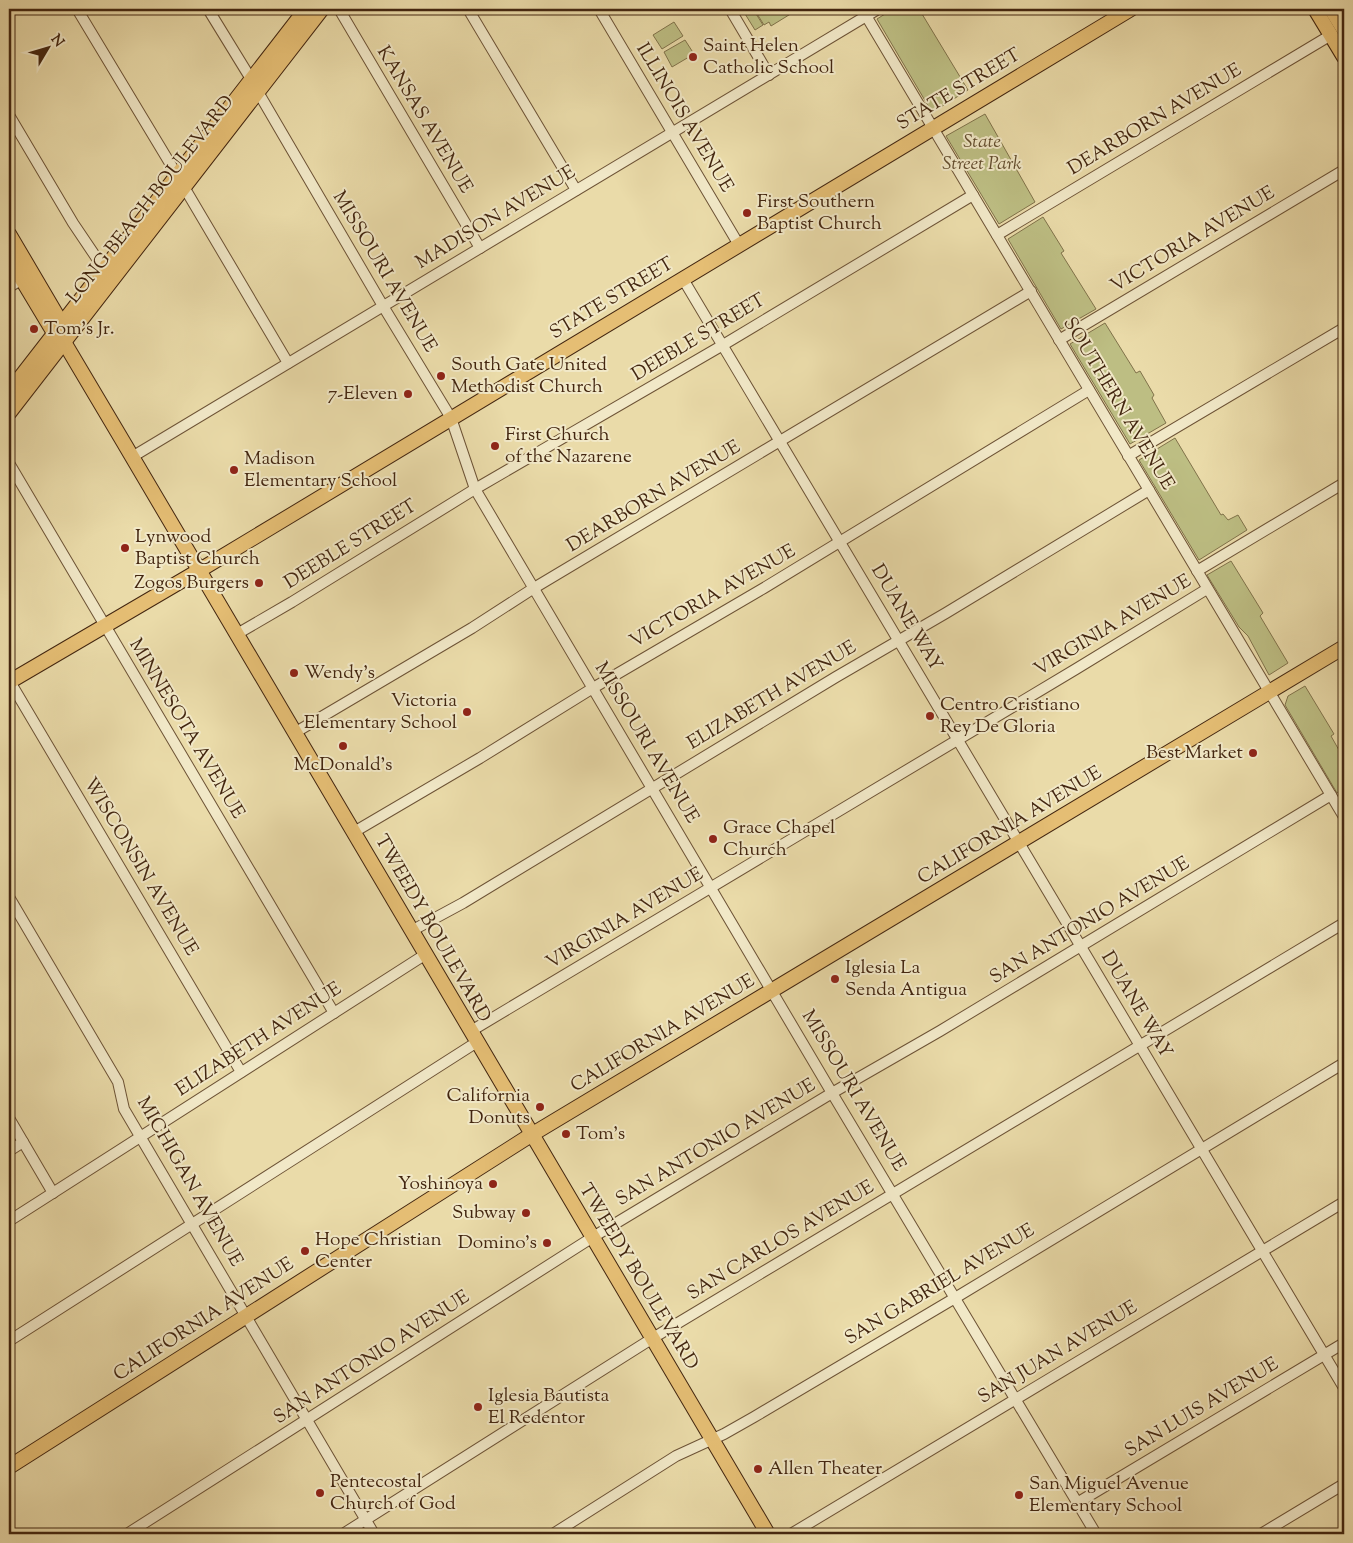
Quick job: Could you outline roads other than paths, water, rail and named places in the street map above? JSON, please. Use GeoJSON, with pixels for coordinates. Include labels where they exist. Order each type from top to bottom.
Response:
{"type":"FeatureCollection","features":[{"type":"Feature","properties":{"kind":"main road","name":"LONG BEACH BOULEVARD"},"geometry":{"type":"LineString","coordinates":[[9,392],[60,333],[181,181],[252,78],[306,9]]}},
{"type":"Feature","properties":{"kind":"main road","name":"LONG BEACH BOULEVARD"},"geometry":{"type":"LineString","coordinates":[[9,413],[104,269],[258,92],[322,9]]}},
{"type":"Feature","properties":{"kind":"main road","name":"STATE STREET"},"geometry":{"type":"LineString","coordinates":[[9,681],[200,570],[1131,9]]}},
{"type":"Feature","properties":{"kind":"main road"},"geometry":{"type":"LineString","coordinates":[[1315,9],[1341,30]]}},
{"type":"Feature","properties":{"kind":"main road"},"geometry":{"type":"LineString","coordinates":[[1332,9],[1341,30],[1344,57]]}},
{"type":"Feature","properties":{"kind":"main road","name":"TWEEDY BOULEVARD"},"geometry":{"type":"LineString","coordinates":[[9,234],[60,333],[132,457],[768,1534]]}},
{"type":"Feature","properties":{"kind":"main road","name":"TWEEDY BOULEVARD"},"geometry":{"type":"LineString","coordinates":[[9,258],[22,280],[60,333]]}},
{"type":"Feature","properties":{"kind":"main road","name":"CALIFORNIA AVENUE"},"geometry":{"type":"LineString","coordinates":[[9,1467],[532,1135],[1344,647]]}},
{"type":"Feature","properties":{"kind":"street"},"geometry":{"type":"LineString","coordinates":[[77,9],[181,181],[288,364]]}},
{"type":"Feature","properties":{"kind":"street"},"geometry":{"type":"LineString","coordinates":[[208,9],[252,78]]}},
{"type":"Feature","properties":{"kind":"street","name":"KANSAS AVENUE"},"geometry":{"type":"LineString","coordinates":[[339,9],[480,248]]}},
{"type":"Feature","properties":{"kind":"street"},"geometry":{"type":"LineString","coordinates":[[468,9],[576,190]]}},
{"type":"Feature","properties":{"kind":"street","name":"ILLINOIS AVENUE"},"geometry":{"type":"LineString","coordinates":[[599,9],[739,245]]}},
{"type":"Feature","properties":{"kind":"street"},"geometry":{"type":"LineString","coordinates":[[730,9],[769,74]]}},
{"type":"Feature","properties":{"kind":"street","name":"MADISON AVENUE"},"geometry":{"type":"LineString","coordinates":[[132,457],[769,74],[865,12],[878,9]]}},
{"type":"Feature","properties":{"kind":"street","name":"SOUTHERN AVENUE"},"geometry":{"type":"LineString","coordinates":[[865,12],[1207,589],[1331,795],[1340,802],[1344,817]]}},
{"type":"Feature","properties":{"kind":"street","name":"DEARBORN AVENUE"},"geometry":{"type":"LineString","coordinates":[[997,235],[1341,30]]}},
{"type":"Feature","properties":{"kind":"street","name":"MISSOURI AVENUE"},"geometry":{"type":"LineString","coordinates":[[258,92],[451,418],[475,489],[832,1094],[1096,1534]]}},
{"type":"Feature","properties":{"kind":"street"},"geometry":{"type":"LineString","coordinates":[[9,115],[72,221],[104,269]]}},
{"type":"Feature","properties":{"kind":"street","name":"VICTORIA AVENUE"},"geometry":{"type":"LineString","coordinates":[[1060,340],[1344,170]]}},
{"type":"Feature","properties":{"kind":"street","name":"DEEBLE STREET"},"geometry":{"type":"LineString","coordinates":[[237,634],[475,489],[723,345],[973,195]]}},
{"type":"Feature","properties":{"kind":"street","name":"DUANE WAY"},"geometry":{"type":"LineString","coordinates":[[683,278],[1344,1388]]}},
{"type":"Feature","properties":{"kind":"street"},"geometry":{"type":"LineString","coordinates":[[9,287],[22,280]]}},
{"type":"Feature","properties":{"kind":"street","name":"DEARBORN AVENUE"},"geometry":{"type":"LineString","coordinates":[[296,732],[1030,291]]}},
{"type":"Feature","properties":{"kind":"street"},"geometry":{"type":"LineString","coordinates":[[1128,456],[1344,328]]}},
{"type":"Feature","properties":{"kind":"street","name":"VICTORIA AVENUE"},"geometry":{"type":"LineString","coordinates":[[354,832],[456,773],[593,688],[840,542],[1089,390]]}},
{"type":"Feature","properties":{"kind":"street","name":"MINNESOTA AVENUE"},"geometry":{"type":"LineString","coordinates":[[9,463],[334,1013]]}},
{"type":"Feature","properties":{"kind":"street","name":"VIRGINIA AVENUE"},"geometry":{"type":"LineString","coordinates":[[1197,571],[1344,483]]}},
{"type":"Feature","properties":{"kind":"street","name":"ELIZABETH AVENUE"},"geometry":{"type":"LineString","coordinates":[[413,930],[463,903],[898,640],[946,614],[1149,490]]}},
{"type":"Feature","properties":{"kind":"street","name":"VIRGINIA AVENUE"},"geometry":{"type":"LineString","coordinates":[[9,1341],[192,1224],[474,1037],[712,888],[1076,670],[1207,589]]}},
{"type":"Feature","properties":{"kind":"street","name":"WISCONSIN AVENUE"},"geometry":{"type":"LineString","coordinates":[[9,681],[241,1072]]}},
{"type":"Feature","properties":{"kind":"street","name":"SAN ANTONIO AVENUE"},"geometry":{"type":"LineString","coordinates":[[128,1534],[593,1237],[921,1043],[1331,795]]}},
{"type":"Feature","properties":{"kind":"street","name":"MICHIGAN AVENUE"},"geometry":{"type":"LineString","coordinates":[[9,897],[118,1082],[124,1109],[140,1137],[374,1534]]}},
{"type":"Feature","properties":{"kind":"street","name":"SAN CARLOS AVENUE"},"geometry":{"type":"LineString","coordinates":[[343,1534],[653,1338],[1344,923]]}},
{"type":"Feature","properties":{"kind":"street","name":"ELIZABETH AVENUE"},"geometry":{"type":"LineString","coordinates":[[9,1220],[426,954]]}},
{"type":"Feature","properties":{"kind":"street","name":"SAN GABRIEL AVENUE"},"geometry":{"type":"LineString","coordinates":[[552,1534],[667,1462],[724,1434],[955,1298],[1344,1063]]}},
{"type":"Feature","properties":{"kind":"street"},"geometry":{"type":"LineString","coordinates":[[9,1118],[52,1193]]}},
{"type":"Feature","properties":{"kind":"street"},"geometry":{"type":"LineString","coordinates":[[9,1151],[22,1142]]}},
{"type":"Feature","properties":{"kind":"street","name":"SAN JUAN AVENUE"},"geometry":{"type":"LineString","coordinates":[[791,1534],[1344,1202]]}},
{"type":"Feature","properties":{"kind":"street","name":"SAN LUIS AVENUE"},"geometry":{"type":"LineString","coordinates":[[1077,1503],[1344,1343]]}},
{"type":"Feature","properties":{"kind":"street"},"geometry":{"type":"LineString","coordinates":[[1261,1534],[1344,1484]]}},
{"type":"Feature","properties":{"kind":"place","name":"Saint Helen Catholic School"},"geometry":{"type":"Point","coordinates":[693,57]}},
{"type":"Feature","properties":{"kind":"place","name":"First Southern Baptist Church"},"geometry":{"type":"Point","coordinates":[747,213]}},
{"type":"Feature","properties":{"kind":"place","name":"Tom's Jr."},"geometry":{"type":"Point","coordinates":[34,329]}},
{"type":"Feature","properties":{"kind":"place","name":"South Gate United Methodist Church"},"geometry":{"type":"Point","coordinates":[441,376]}},
{"type":"Feature","properties":{"kind":"place","name":"7-Eleven"},"geometry":{"type":"Point","coordinates":[408,394]}},
{"type":"Feature","properties":{"kind":"place","name":"First Church of the Nazarene"},"geometry":{"type":"Point","coordinates":[495,446]}},
{"type":"Feature","properties":{"kind":"place","name":"Madison Elementary School"},"geometry":{"type":"Point","coordinates":[234,470]}},
{"type":"Feature","properties":{"kind":"place","name":"Lynwood Baptist Church"},"geometry":{"type":"Point","coordinates":[125,548]}},
{"type":"Feature","properties":{"kind":"place","name":"Zogos Burgers"},"geometry":{"type":"Point","coordinates":[259,583]}},
{"type":"Feature","properties":{"kind":"place","name":"Wendy's"},"geometry":{"type":"Point","coordinates":[294,673]}},
{"type":"Feature","properties":{"kind":"place","name":"Victoria Elementary School"},"geometry":{"type":"Point","coordinates":[467,712]}},
{"type":"Feature","properties":{"kind":"place","name":"Centro Cristiano Rey De Gloria"},"geometry":{"type":"Point","coordinates":[930,716]}},
{"type":"Feature","properties":{"kind":"place","name":"McDonald's"},"geometry":{"type":"Point","coordinates":[343,746]}},
{"type":"Feature","properties":{"kind":"place","name":"Best Market"},"geometry":{"type":"Point","coordinates":[1253,753]}},
{"type":"Feature","properties":{"kind":"place","name":"Grace Chapel Church"},"geometry":{"type":"Point","coordinates":[713,839]}},
{"type":"Feature","properties":{"kind":"place","name":"Iglesia La Senda Antigua"},"geometry":{"type":"Point","coordinates":[835,979]}},
{"type":"Feature","properties":{"kind":"place","name":"California Donuts"},"geometry":{"type":"Point","coordinates":[540,1107]}},
{"type":"Feature","properties":{"kind":"place","name":"Tom's"},"geometry":{"type":"Point","coordinates":[566,1134]}},
{"type":"Feature","properties":{"kind":"place","name":"Yoshinoya"},"geometry":{"type":"Point","coordinates":[493,1184]}},
{"type":"Feature","properties":{"kind":"place","name":"Subway"},"geometry":{"type":"Point","coordinates":[526,1213]}},
{"type":"Feature","properties":{"kind":"place","name":"Domino's"},"geometry":{"type":"Point","coordinates":[547,1243]}},
{"type":"Feature","properties":{"kind":"place","name":"Hope Christian Center"},"geometry":{"type":"Point","coordinates":[305,1251]}},
{"type":"Feature","properties":{"kind":"place","name":"Iglesia Bautista El Redentor"},"geometry":{"type":"Point","coordinates":[478,1407]}},
{"type":"Feature","properties":{"kind":"place","name":"Allen Theater"},"geometry":{"type":"Point","coordinates":[758,1469]}},
{"type":"Feature","properties":{"kind":"place","name":"Pentecostal Church of God"},"geometry":{"type":"Point","coordinates":[320,1493]}},
{"type":"Feature","properties":{"kind":"place","name":"San Miguel Avenue Elementary School"},"geometry":{"type":"Point","coordinates":[1019,1495]}},
{"type":"Feature","properties":{"kind":"park label","name":"State Street Park"},"geometry":{"type":"Point","coordinates":[982,153]}}]}
